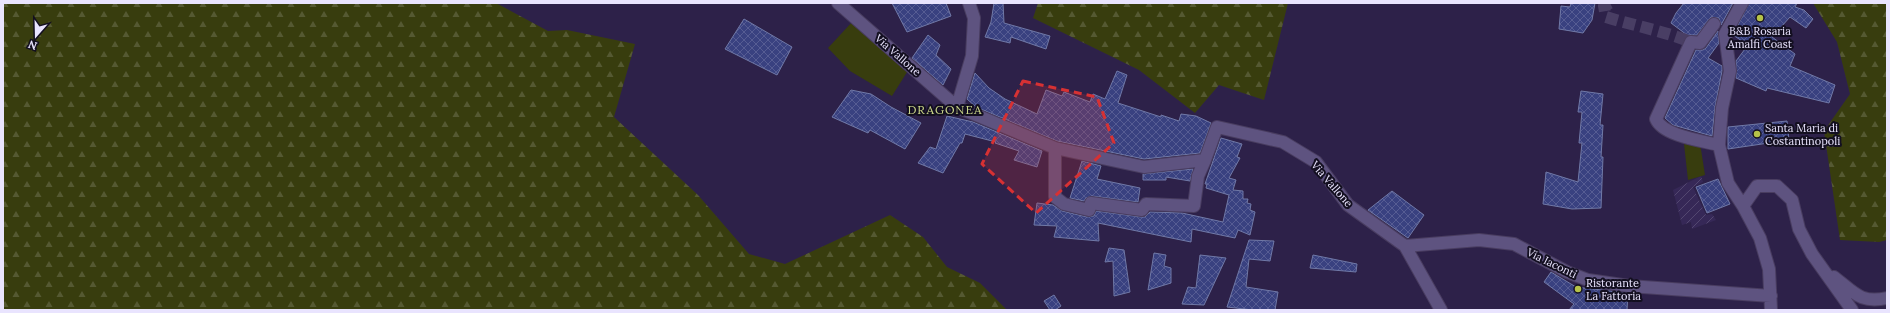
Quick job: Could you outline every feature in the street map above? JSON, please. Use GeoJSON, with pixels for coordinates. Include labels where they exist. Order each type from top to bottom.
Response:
{"type":"FeatureCollection","features":[{"type":"Feature","properties":{"kind":"street","name":"Via Vallone"},"geometry":{"type":"LineString","coordinates":[[838,3],[957,107],[1055,148],[1144,167],[1205,160]]}},
{"type":"Feature","properties":{"kind":"street"},"geometry":{"type":"LineString","coordinates":[[957,107],[972,56],[974,18],[969,3]]}},
{"type":"Feature","properties":{"kind":"street"},"geometry":{"type":"LineString","coordinates":[[1742,3],[1725,34],[1730,70],[1722,108],[1719,145],[1728,182],[1760,238],[1769,268],[1771,310]]}},
{"type":"Feature","properties":{"kind":"street"},"geometry":{"type":"LineString","coordinates":[[1714,24],[1700,43],[1692,42],[1656,119],[1661,127],[1669,132],[1719,145]]}},
{"type":"Feature","properties":{"kind":"street","name":"Via Vallone"},"geometry":{"type":"LineString","coordinates":[[1055,148],[1055,197],[1064,204],[1089,210],[1091,203],[1142,210],[1146,204],[1194,206],[1198,176],[1217,127],[1283,142],[1316,162],[1348,205],[1405,246]]}},
{"type":"Feature","properties":{"kind":"street"},"geometry":{"type":"LineString","coordinates":[[1743,206],[1757,186],[1777,186],[1792,200],[1799,229],[1812,254],[1852,310]]}},
{"type":"Feature","properties":{"kind":"street","name":"Via Iaconti"},"geometry":{"type":"LineString","coordinates":[[1405,246],[1479,240],[1514,244],[1567,272],[1588,280],[1629,286],[1771,296]]}},
{"type":"Feature","properties":{"kind":"street"},"geometry":{"type":"LineString","coordinates":[[1405,246],[1441,310]]}},
{"type":"Feature","properties":{"kind":"street"},"geometry":{"type":"LineString","coordinates":[[1826,272],[1861,299],[1884,301]]}},
{"type":"Feature","properties":{"kind":"highlighted area"},"geometry":{"type":"Polygon","coordinates":[[[1023,81],[1097,97],[1114,143],[1036,213],[982,164],[1023,81]]]}},
{"type":"Feature","properties":{"kind":"shaded area"},"geometry":{"type":"Polygon","coordinates":[[[1701,176],[1703,182],[1693,187],[1706,215],[1712,214],[1716,220],[1692,229],[1691,222],[1682,225],[1673,190],[1701,176]]]}},
{"type":"Feature","properties":{"kind":"green space"},"geometry":{"type":"Polygon","coordinates":[[[3,3],[496,3],[548,31],[567,30],[635,44],[614,117],[698,195],[749,254],[785,264],[890,215],[923,237],[947,267],[980,283],[1007,310],[3,310],[3,3]]]}},
{"type":"Feature","properties":{"kind":"green space"},"geometry":{"type":"Polygon","coordinates":[[[1038,3],[1288,3],[1264,100],[1219,85],[1195,113],[1139,70],[1033,18],[1038,3]]]}},
{"type":"Feature","properties":{"kind":"green space"},"geometry":{"type":"Polygon","coordinates":[[[1813,3],[1887,3],[1887,240],[1879,242],[1840,240],[1824,131],[1850,94],[1837,42],[1813,3]]]}},
{"type":"Feature","properties":{"kind":"green space"},"geometry":{"type":"Polygon","coordinates":[[[853,21],[909,69],[892,96],[850,71],[828,48],[853,21]]]}},
{"type":"Feature","properties":{"kind":"green space"},"geometry":{"type":"Polygon","coordinates":[[[1700,143],[1705,175],[1688,180],[1684,144],[1700,143]]]}},
{"type":"Feature","properties":{"kind":"building"},"geometry":{"type":"Polygon","coordinates":[[[892,3],[946,3],[951,16],[907,32],[892,3]]]}},
{"type":"Feature","properties":{"kind":"building"},"geometry":{"type":"Polygon","coordinates":[[[994,3],[1003,3],[1004,23],[1050,36],[1046,49],[1011,37],[1010,43],[985,37],[991,22],[994,3]]]}},
{"type":"Feature","properties":{"kind":"building"},"geometry":{"type":"Polygon","coordinates":[[[1571,3],[1595,3],[1592,20],[1583,33],[1559,29],[1561,6],[1570,7],[1571,3]]]}},
{"type":"Feature","properties":{"kind":"building"},"geometry":{"type":"Polygon","coordinates":[[[1684,3],[1733,3],[1721,25],[1719,18],[1711,17],[1697,35],[1687,35],[1671,23],[1676,13],[1684,3]]]}},
{"type":"Feature","properties":{"kind":"building"},"geometry":{"type":"Polygon","coordinates":[[[1749,3],[1797,3],[1795,7],[1804,10],[1813,19],[1806,28],[1790,17],[1772,37],[1795,54],[1790,66],[1835,85],[1829,103],[1767,88],[1766,91],[1736,78],[1736,61],[1748,45],[1733,35],[1749,3]]]}},
{"type":"Feature","properties":{"kind":"building"},"geometry":{"type":"Polygon","coordinates":[[[744,19],[792,47],[777,75],[725,49],[744,19]]]}},
{"type":"Feature","properties":{"kind":"building"},"geometry":{"type":"Polygon","coordinates":[[[1718,31],[1719,43],[1708,58],[1722,66],[1712,136],[1673,125],[1665,118],[1696,50],[1703,50],[1706,48],[1718,31]]]}},
{"type":"Feature","properties":{"kind":"building"},"geometry":{"type":"Polygon","coordinates":[[[928,35],[940,45],[936,55],[951,69],[943,85],[912,58],[928,35]]]}},
{"type":"Feature","properties":{"kind":"building"},"geometry":{"type":"Polygon","coordinates":[[[1117,71],[1127,75],[1118,103],[1161,117],[1161,115],[1179,121],[1181,114],[1196,116],[1211,123],[1200,153],[1144,159],[1057,141],[976,107],[967,99],[975,73],[989,88],[1005,99],[1037,114],[1046,90],[1062,96],[1064,92],[1090,102],[1093,94],[1105,99],[1117,71]]]}},
{"type":"Feature","properties":{"kind":"building"},"geometry":{"type":"Polygon","coordinates":[[[851,90],[871,94],[891,107],[921,123],[905,149],[870,130],[868,133],[832,117],[851,90]]]}},
{"type":"Feature","properties":{"kind":"building"},"geometry":{"type":"Polygon","coordinates":[[[1581,91],[1603,94],[1600,125],[1603,125],[1601,157],[1603,157],[1601,208],[1572,209],[1543,204],[1546,172],[1578,182],[1582,143],[1579,143],[1582,112],[1578,112],[1581,91]]]}},
{"type":"Feature","properties":{"kind":"building"},"geometry":{"type":"Polygon","coordinates":[[[947,116],[973,122],[1042,151],[1037,167],[1014,160],[1019,151],[995,143],[996,142],[965,134],[962,143],[960,143],[943,173],[918,163],[930,147],[936,149],[947,116]]]}},
{"type":"Feature","properties":{"kind":"building","name":"Santa Maria di Costantinopoli"},"geometry":{"type":"Polygon","coordinates":[[[1787,121],[1789,140],[1728,149],[1728,127],[1787,121]]]}},
{"type":"Feature","properties":{"kind":"building"},"geometry":{"type":"Polygon","coordinates":[[[1221,138],[1242,144],[1237,157],[1240,158],[1229,178],[1236,180],[1233,190],[1243,191],[1243,199],[1248,199],[1247,203],[1251,204],[1250,210],[1255,212],[1250,235],[1238,230],[1235,238],[1192,229],[1191,242],[1098,223],[1099,241],[1054,237],[1057,226],[1034,225],[1037,203],[1053,205],[1062,211],[1087,217],[1094,216],[1096,211],[1141,217],[1145,217],[1150,212],[1182,213],[1223,222],[1229,195],[1206,188],[1207,184],[1205,184],[1221,138]]]}},
{"type":"Feature","properties":{"kind":"building"},"geometry":{"type":"Polygon","coordinates":[[[1082,161],[1101,166],[1097,179],[1140,188],[1138,202],[1092,196],[1086,198],[1084,201],[1070,198],[1082,161]]]}},
{"type":"Feature","properties":{"kind":"building"},"geometry":{"type":"Polygon","coordinates":[[[1193,169],[1190,181],[1166,177],[1166,180],[1143,180],[1143,174],[1193,169]]]}},
{"type":"Feature","properties":{"kind":"building"},"geometry":{"type":"Polygon","coordinates":[[[1718,179],[1730,204],[1707,213],[1696,187],[1718,179]]]}},
{"type":"Feature","properties":{"kind":"building"},"geometry":{"type":"Polygon","coordinates":[[[1392,191],[1424,215],[1408,238],[1368,210],[1392,191]]]}},
{"type":"Feature","properties":{"kind":"building"},"geometry":{"type":"Polygon","coordinates":[[[1249,240],[1274,241],[1270,261],[1249,259],[1246,287],[1278,292],[1275,310],[1253,310],[1227,307],[1249,240]]]}},
{"type":"Feature","properties":{"kind":"building"},"geometry":{"type":"Polygon","coordinates":[[[1109,248],[1124,250],[1130,292],[1114,296],[1113,261],[1105,262],[1109,248]]]}},
{"type":"Feature","properties":{"kind":"building"},"geometry":{"type":"Polygon","coordinates":[[[1154,253],[1166,255],[1164,266],[1171,268],[1171,283],[1148,290],[1154,253]]]}},
{"type":"Feature","properties":{"kind":"building"},"geometry":{"type":"Polygon","coordinates":[[[1200,255],[1226,258],[1204,305],[1182,304],[1188,287],[1196,288],[1200,255]]]}},
{"type":"Feature","properties":{"kind":"building"},"geometry":{"type":"Polygon","coordinates":[[[1313,255],[1357,264],[1356,272],[1310,268],[1313,255]]]}},
{"type":"Feature","properties":{"kind":"building","name":"Ristorante La Fattoria"},"geometry":{"type":"Polygon","coordinates":[[[1551,272],[1576,287],[1628,293],[1627,310],[1569,310],[1574,304],[1544,282],[1551,272]]]}},
{"type":"Feature","properties":{"kind":"building"},"geometry":{"type":"Polygon","coordinates":[[[1054,295],[1061,306],[1055,310],[1050,310],[1044,301],[1054,295]]]}},
{"type":"Feature","properties":{"kind":"tunnel"},"geometry":{"type":"LineString","coordinates":[[1610,3],[1604,6],[1606,17],[1691,42]]}},
{"type":"Feature","properties":{"kind":"place","name":"B&B Rosaria Amalfi Coast"},"geometry":{"type":"Point","coordinates":[1760,18]}},
{"type":"Feature","properties":{"kind":"place","name":"Santa Maria di Costantinopoli"},"geometry":{"type":"Point","coordinates":[1757,134]}},
{"type":"Feature","properties":{"kind":"place","name":"Ristorante La Fattoria"},"geometry":{"type":"Point","coordinates":[1578,289]}},
{"type":"Feature","properties":{"kind":"district","name":"DRAGONEA"},"geometry":{"type":"Point","coordinates":[945,109]}}]}
